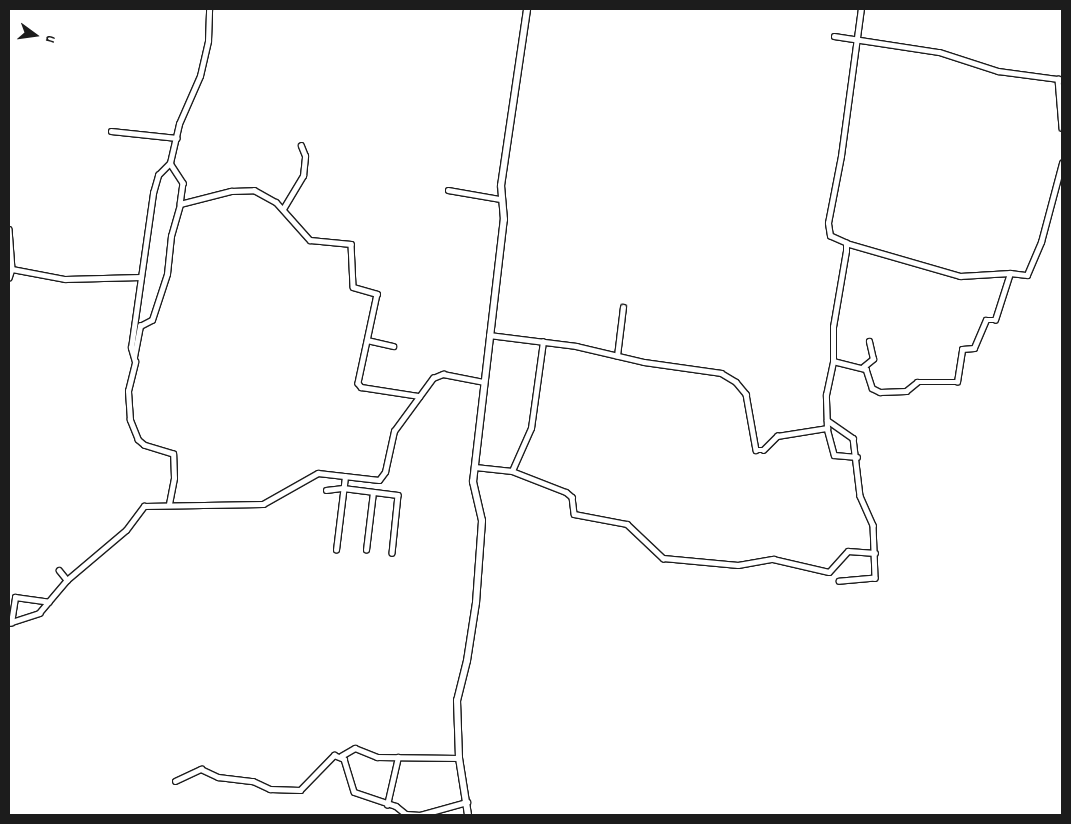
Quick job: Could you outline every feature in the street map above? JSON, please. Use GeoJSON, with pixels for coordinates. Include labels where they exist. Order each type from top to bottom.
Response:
{"type":"FeatureCollection","features":[{"type":"Feature","properties":{"kind":"street"},"geometry":{"type":"LineString","coordinates":[[134,356],[131,348],[155,184],[158,175],[170,163],[179,124],[200,76],[208,41],[209,9]]}},
{"type":"Feature","properties":{"kind":"street"},"geometry":{"type":"LineString","coordinates":[[468,815],[459,758],[457,696],[472,634],[482,527],[473,485],[504,220],[500,199],[527,9]]}},
{"type":"Feature","properties":{"kind":"street"},"geometry":{"type":"LineString","coordinates":[[861,9],[858,41],[828,223],[830,236],[846,243],[960,276],[1010,273],[1028,275],[1041,242],[1062,163]]}},
{"type":"Feature","properties":{"kind":"street"},"geometry":{"type":"LineString","coordinates":[[834,36],[939,52],[998,71],[1060,80],[1062,128]]}},
{"type":"Feature","properties":{"kind":"street"},"geometry":{"type":"LineString","coordinates":[[111,131],[177,138]]}},
{"type":"Feature","properties":{"kind":"street"},"geometry":{"type":"LineString","coordinates":[[283,209],[303,176],[304,156],[301,146]]}},
{"type":"Feature","properties":{"kind":"street"},"geometry":{"type":"LineString","coordinates":[[169,504],[174,478],[173,454],[144,445],[138,440],[130,420],[127,402],[140,326],[152,320],[167,274],[171,236],[180,204],[183,183],[170,163]]}},
{"type":"Feature","properties":{"kind":"street"},"geometry":{"type":"LineString","coordinates":[[180,204],[242,189],[264,195],[283,209],[313,242],[349,243],[353,246],[353,287],[377,294],[359,385],[419,396]]}},
{"type":"Feature","properties":{"kind":"street"},"geometry":{"type":"LineString","coordinates":[[448,190],[500,199]]}},
{"type":"Feature","properties":{"kind":"street"},"geometry":{"type":"LineString","coordinates":[[9,229],[12,269],[9,278]]}},
{"type":"Feature","properties":{"kind":"street"},"geometry":{"type":"LineString","coordinates":[[846,243],[845,267],[833,327],[833,361],[827,387],[827,428],[834,455],[857,456]]}},
{"type":"Feature","properties":{"kind":"street"},"geometry":{"type":"LineString","coordinates":[[12,269],[65,279],[141,277]]}},
{"type":"Feature","properties":{"kind":"street"},"geometry":{"type":"LineString","coordinates":[[833,361],[863,367],[869,372],[872,388],[880,392],[906,391],[917,382],[957,382],[962,349],[974,348],[986,320],[995,320],[1010,273]]}},
{"type":"Feature","properties":{"kind":"street"},"geometry":{"type":"LineString","coordinates":[[617,356],[623,307]]}},
{"type":"Feature","properties":{"kind":"street"},"geometry":{"type":"LineString","coordinates":[[490,335],[543,342],[713,371],[728,376],[746,394],[756,450],[763,450],[777,436],[827,428]]}},
{"type":"Feature","properties":{"kind":"street"},"geometry":{"type":"LineString","coordinates":[[367,340],[393,346]]}},
{"type":"Feature","properties":{"kind":"street"},"geometry":{"type":"LineString","coordinates":[[863,367],[873,359],[869,341]]}},
{"type":"Feature","properties":{"kind":"street"},"geometry":{"type":"LineString","coordinates":[[512,471],[531,428],[543,342]]}},
{"type":"Feature","properties":{"kind":"street"},"geometry":{"type":"LineString","coordinates":[[49,602],[15,597],[10,623],[34,616],[49,602],[67,580],[126,530],[142,507],[169,504],[257,505],[274,499],[315,474],[374,480],[382,478],[394,431],[433,378],[441,374],[484,382]]}},
{"type":"Feature","properties":{"kind":"street"},"geometry":{"type":"LineString","coordinates":[[827,420],[851,435],[857,456],[860,496],[871,515],[875,553],[874,580],[839,581]]}},
{"type":"Feature","properties":{"kind":"street"},"geometry":{"type":"LineString","coordinates":[[475,467],[512,471],[570,494],[574,514],[626,524],[663,558],[738,565],[774,560],[829,572],[848,551],[875,553]]}},
{"type":"Feature","properties":{"kind":"street"},"geometry":{"type":"LineString","coordinates":[[336,550],[344,477]]}},
{"type":"Feature","properties":{"kind":"street"},"geometry":{"type":"LineString","coordinates":[[326,490],[343,488],[399,496],[392,553]]}},
{"type":"Feature","properties":{"kind":"street"},"geometry":{"type":"LineString","coordinates":[[366,550],[373,492]]}},
{"type":"Feature","properties":{"kind":"street"},"geometry":{"type":"LineString","coordinates":[[59,570],[67,580]]}},
{"type":"Feature","properties":{"kind":"street"},"geometry":{"type":"LineString","coordinates":[[174,781],[201,769],[218,776],[253,781],[270,789],[300,790],[312,780],[331,756],[341,756],[355,748],[377,757],[459,758]]}},
{"type":"Feature","properties":{"kind":"street"},"geometry":{"type":"LineString","coordinates":[[341,756],[348,767],[348,782],[354,792],[413,815],[467,802]]}},
{"type":"Feature","properties":{"kind":"street"},"geometry":{"type":"LineString","coordinates":[[387,805],[398,757]]}}]}
